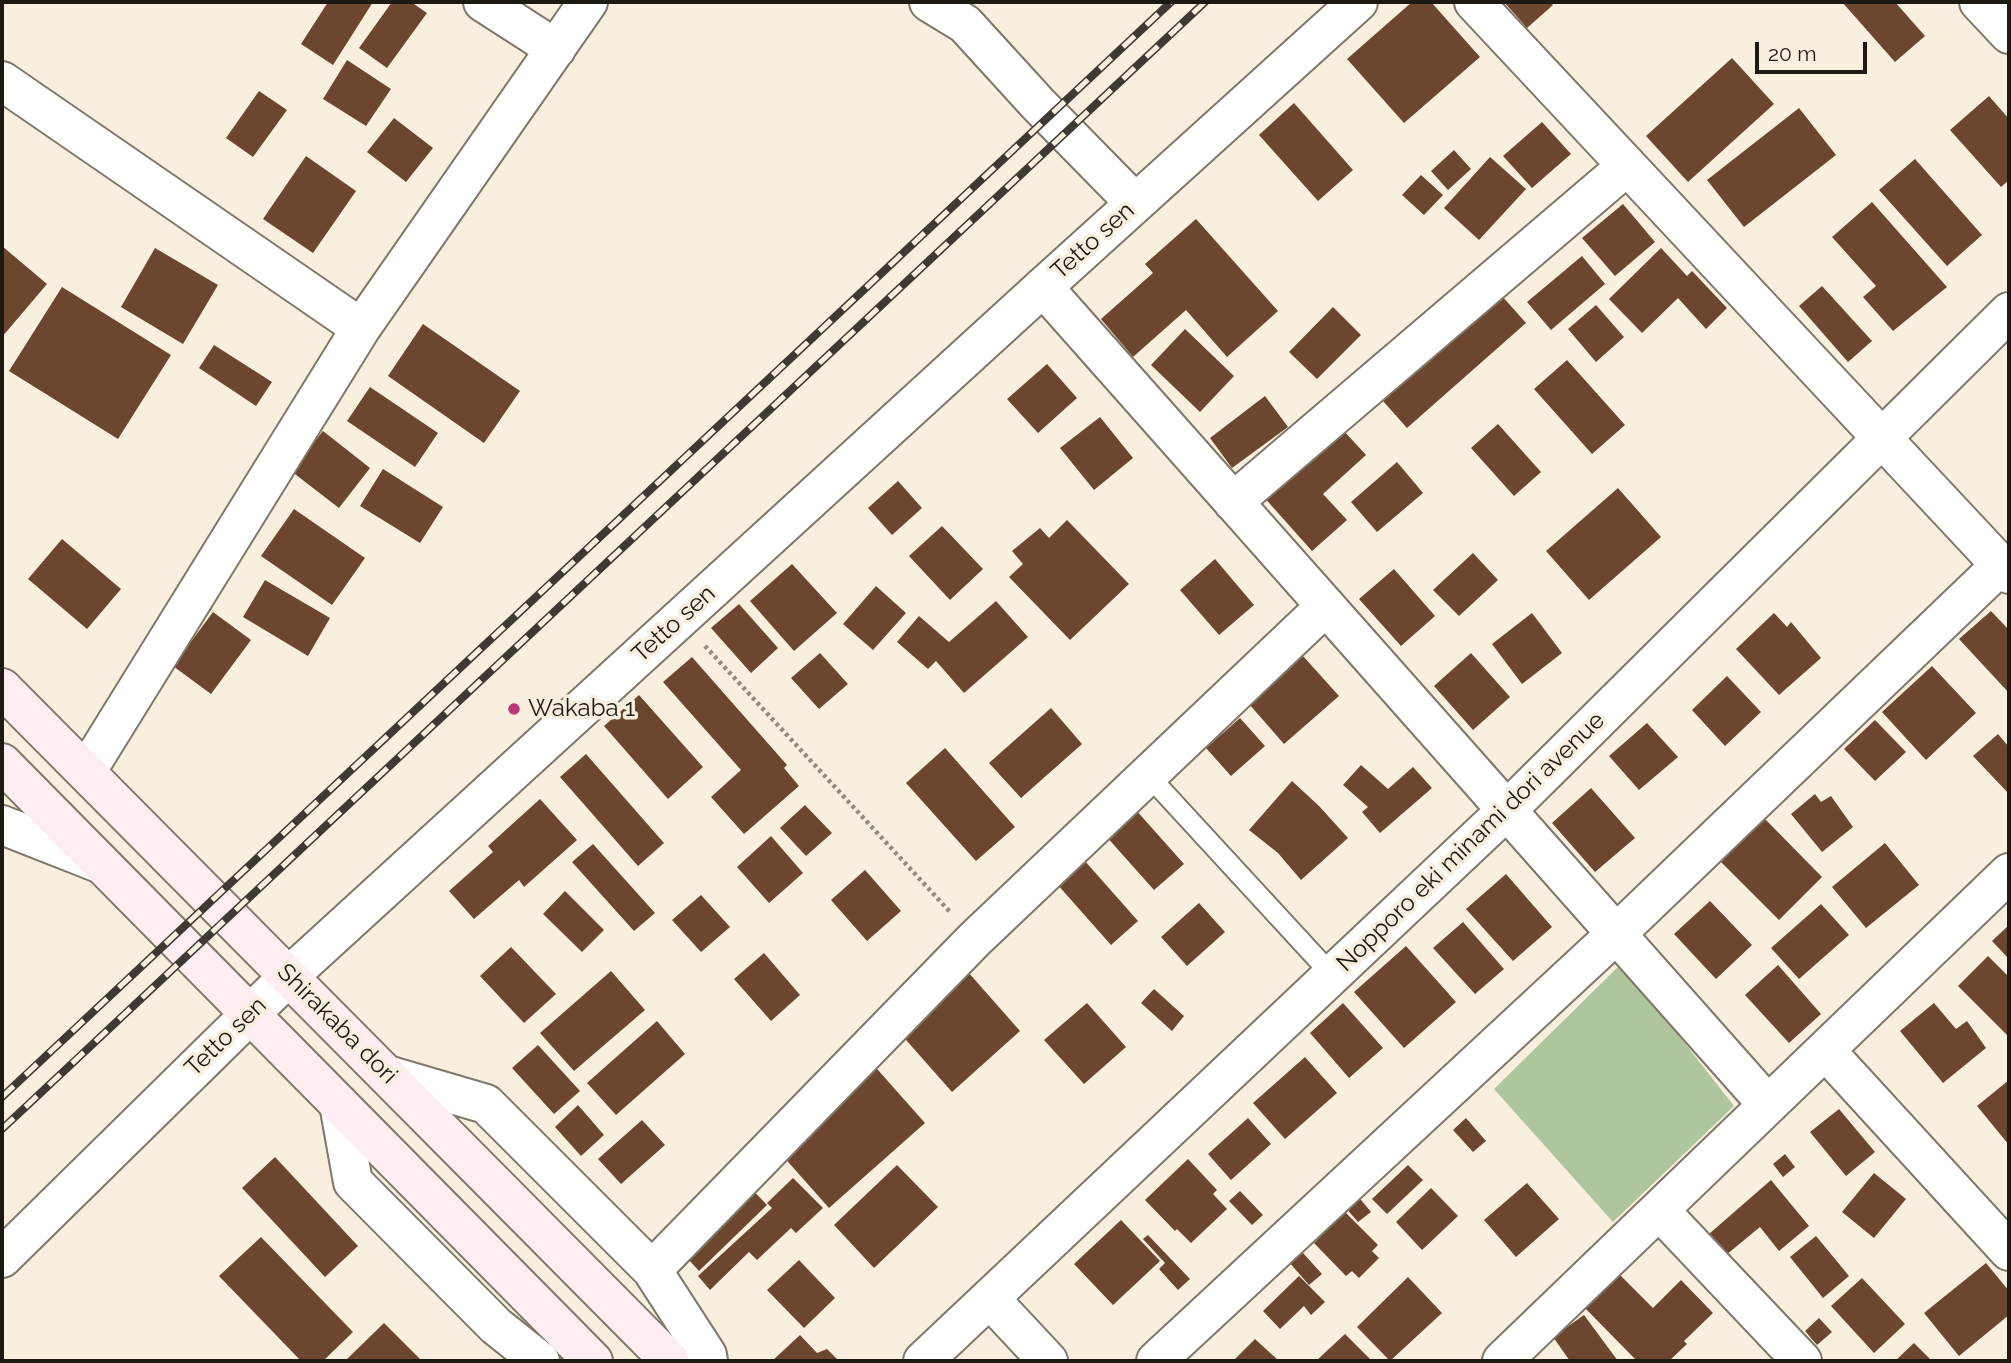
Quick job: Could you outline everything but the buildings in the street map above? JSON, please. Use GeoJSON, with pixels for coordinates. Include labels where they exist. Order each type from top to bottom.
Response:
{"type":"FeatureCollection","features":[{"type":"Feature","properties":{"kind":"main road","name":"Shirakaba dori"},"geometry":{"type":"LineString","coordinates":[[2,688],[670,1361]]}},
{"type":"Feature","properties":{"kind":"main road"},"geometry":{"type":"LineString","coordinates":[[2,763],[593,1361]]}},
{"type":"Feature","properties":{"kind":"street"},"geometry":{"type":"LineString","coordinates":[[483,2],[556,49]]}},
{"type":"Feature","properties":{"kind":"street"},"geometry":{"type":"LineString","coordinates":[[86,772],[361,328],[588,2]]}},
{"type":"Feature","properties":{"kind":"street"},"geometry":{"type":"LineString","coordinates":[[929,2],[965,24],[1038,104],[1135,203]]}},
{"type":"Feature","properties":{"kind":"street","name":"Tetto sen"},"geometry":{"type":"LineString","coordinates":[[2,1258],[249,1013],[1358,2]]}},
{"type":"Feature","properties":{"kind":"street"},"geometry":{"type":"LineString","coordinates":[[1156,1361],[2005,569],[1474,2]]}},
{"type":"Feature","properties":{"kind":"street"},"geometry":{"type":"LineString","coordinates":[[1979,2],[2009,34]]}},
{"type":"Feature","properties":{"kind":"street"},"geometry":{"type":"LineString","coordinates":[[2,81],[361,328]]}},
{"type":"Feature","properties":{"kind":"street"},"geometry":{"type":"LineString","coordinates":[[1233,502],[1627,166]]}},
{"type":"Feature","properties":{"kind":"street"},"geometry":{"type":"LineString","coordinates":[[1043,287],[1768,1105]]}},
{"type":"Feature","properties":{"kind":"street","name":"Nopporo eki minami dori avenue"},"geometry":{"type":"LineString","coordinates":[[923,1361],[991,1300],[1507,810],[2009,312]]}},
{"type":"Feature","properties":{"kind":"street"},"geometry":{"type":"LineString","coordinates":[[652,1270],[975,939],[1326,606]]}},
{"type":"Feature","properties":{"kind":"street"},"geometry":{"type":"LineString","coordinates":[[2,825],[99,863]]}},
{"type":"Feature","properties":{"kind":"street"},"geometry":{"type":"LineString","coordinates":[[1502,1361],[2009,873]]}},
{"type":"Feature","properties":{"kind":"street"},"geometry":{"type":"LineString","coordinates":[[1825,1050],[2009,1251]]}},
{"type":"Feature","properties":{"kind":"street"},"geometry":{"type":"LineString","coordinates":[[387,1074],[486,1104],[652,1270],[709,1361]]}},
{"type":"Feature","properties":{"kind":"street"},"geometry":{"type":"LineString","coordinates":[[339,1104],[353,1182],[496,1326],[540,1361]]}},
{"type":"Feature","properties":{"kind":"street"},"geometry":{"type":"LineString","coordinates":[[1659,1210],[1802,1361]]}},
{"type":"Feature","properties":{"kind":"street"},"geometry":{"type":"LineString","coordinates":[[991,1300],[1048,1361]]}},
{"type":"Feature","properties":{"kind":"lane"},"geometry":{"type":"LineString","coordinates":[[1148,775],[1333,976]]}},
{"type":"Feature","properties":{"kind":"path"},"geometry":{"type":"LineString","coordinates":[[679,619],[975,939]]}},
{"type":"Feature","properties":{"kind":"green space"},"geometry":{"type":"Polygon","coordinates":[[[1622,963],[1734,1106],[1613,1222],[1494,1089],[1622,963]]]}},
{"type":"Feature","properties":{"kind":"railway"},"geometry":{"type":"LineString","coordinates":[[2,1097],[1171,2]]}},
{"type":"Feature","properties":{"kind":"railway"},"geometry":{"type":"LineString","coordinates":[[2,1129],[1205,2]]}},
{"type":"Feature","properties":{"kind":"place","name":"Wakaba 1"},"geometry":{"type":"Point","coordinates":[514,709]}}]}
